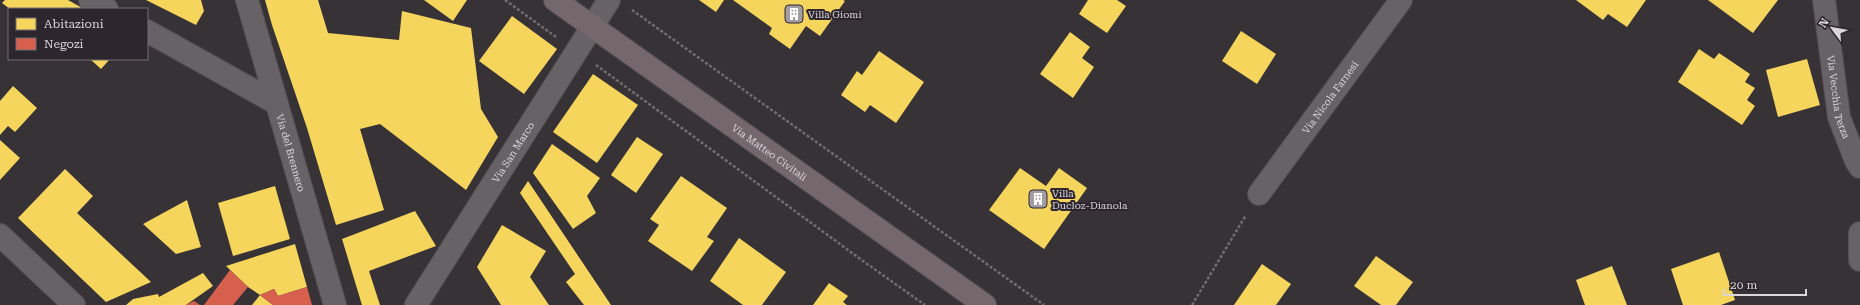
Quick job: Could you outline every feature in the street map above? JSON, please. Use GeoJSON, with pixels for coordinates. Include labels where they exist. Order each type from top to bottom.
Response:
{"type":"FeatureCollection","features":[{"type":"Feature","properties":{"kind":"main road","name":"Via Matteo Civitali"},"geometry":{"type":"LineString","coordinates":[[555,0],[985,305]]}},
{"type":"Feature","properties":{"kind":"street"},"geometry":{"type":"LineString","coordinates":[[90,0],[104,8]]}},
{"type":"Feature","properties":{"kind":"street","name":"Via del Brennero"},"geometry":{"type":"LineString","coordinates":[[247,0],[335,305]]}},
{"type":"Feature","properties":{"kind":"street","name":"Via Nicola Farnesi"},"geometry":{"type":"LineString","coordinates":[[1259,194],[1400,0]]}},
{"type":"Feature","properties":{"kind":"street","name":"Via Vecchia Terza"},"geometry":{"type":"LineString","coordinates":[[1824,0],[1839,117],[1856,161],[1860,167]]}},
{"type":"Feature","properties":{"kind":"street","name":"Via San Marco"},"geometry":{"type":"LineString","coordinates":[[416,305],[593,28],[618,3]]}},
{"type":"Feature","properties":{"kind":"street"},"geometry":{"type":"LineString","coordinates":[[148,32],[276,103]]}},
{"type":"Feature","properties":{"kind":"street"},"geometry":{"type":"LineString","coordinates":[[1860,233],[1860,260]]}},
{"type":"Feature","properties":{"kind":"street"},"geometry":{"type":"LineString","coordinates":[[0,235],[74,305]]}},
{"type":"Feature","properties":{"kind":"path"},"geometry":{"type":"LineString","coordinates":[[505,0],[862,262],[925,305]]}},
{"type":"Feature","properties":{"kind":"path"},"geometry":{"type":"LineString","coordinates":[[618,3],[1044,305]]}},
{"type":"Feature","properties":{"kind":"path"},"geometry":{"type":"LineString","coordinates":[[1192,305],[1259,194]]}},
{"type":"Feature","properties":{"kind":"building: Abitazioni"},"geometry":{"type":"Polygon","coordinates":[[[5,0],[68,0],[82,8],[9,8],[2,3],[5,0]]]}},
{"type":"Feature","properties":{"kind":"building: Abitazioni"},"geometry":{"type":"Polygon","coordinates":[[[146,0],[201,0],[204,11],[196,25],[146,0]]]}},
{"type":"Feature","properties":{"kind":"building: Abitazioni"},"geometry":{"type":"Polygon","coordinates":[[[265,0],[318,0],[328,33],[399,40],[402,11],[471,28],[481,109],[498,137],[466,190],[380,124],[360,129],[384,210],[336,225],[307,128],[265,0]]]}},
{"type":"Feature","properties":{"kind":"building: Abitazioni"},"geometry":{"type":"Polygon","coordinates":[[[424,0],[467,0],[453,21],[424,0]]]}},
{"type":"Feature","properties":{"kind":"building: Abitazioni"},"geometry":{"type":"Polygon","coordinates":[[[699,0],[724,0],[716,12],[699,0]]]}},
{"type":"Feature","properties":{"kind":"building: Abitazioni","name":"Villa Giomi"},"geometry":{"type":"Polygon","coordinates":[[[733,0],[845,1],[820,36],[806,26],[790,49],[769,34],[772,28],[733,0]]]}},
{"type":"Feature","properties":{"kind":"building: Abitazioni"},"geometry":{"type":"Polygon","coordinates":[[[1088,0],[1117,0],[1126,6],[1107,33],[1079,14],[1088,0]]]}},
{"type":"Feature","properties":{"kind":"building: Abitazioni"},"geometry":{"type":"Polygon","coordinates":[[[1576,0],[1646,0],[1627,27],[1608,14],[1603,20],[1576,0]]]}},
{"type":"Feature","properties":{"kind":"building: Abitazioni"},"geometry":{"type":"Polygon","coordinates":[[[1708,0],[1778,0],[1753,33],[1708,0]]]}},
{"type":"Feature","properties":{"kind":"building: Abitazioni"},"geometry":{"type":"Polygon","coordinates":[[[512,16],[557,49],[524,94],[479,61],[512,16]]]}},
{"type":"Feature","properties":{"kind":"building: Abitazioni"},"geometry":{"type":"Polygon","coordinates":[[[1241,31],[1276,54],[1257,84],[1222,61],[1241,31]]]}},
{"type":"Feature","properties":{"kind":"building: Abitazioni"},"geometry":{"type":"Polygon","coordinates":[[[1070,32],[1090,47],[1082,58],[1094,67],[1073,98],[1040,74],[1070,32]]]}},
{"type":"Feature","properties":{"kind":"building: Abitazioni"},"geometry":{"type":"Polygon","coordinates":[[[1699,49],[1714,59],[1719,53],[1750,74],[1745,82],[1755,88],[1747,100],[1755,106],[1742,125],[1678,82],[1699,49]]]}},
{"type":"Feature","properties":{"kind":"building: Abitazioni"},"geometry":{"type":"Polygon","coordinates":[[[879,51],[924,82],[896,123],[870,105],[865,112],[841,95],[857,71],[862,75],[879,51]]]}},
{"type":"Feature","properties":{"kind":"building: Abitazioni"},"geometry":{"type":"Polygon","coordinates":[[[1807,59],[1820,105],[1778,117],[1766,70],[1807,59]]]}},
{"type":"Feature","properties":{"kind":"building: Abitazioni"},"geometry":{"type":"Polygon","coordinates":[[[91,60],[109,60],[101,69],[91,60]]]}},
{"type":"Feature","properties":{"kind":"building: Abitazioni"},"geometry":{"type":"Polygon","coordinates":[[[593,74],[638,105],[597,163],[553,132],[593,74]]]}},
{"type":"Feature","properties":{"kind":"building: Abitazioni"},"geometry":{"type":"Polygon","coordinates":[[[13,86],[37,108],[15,132],[8,126],[0,135],[0,101],[13,86]]]}},
{"type":"Feature","properties":{"kind":"building: Abitazioni"},"geometry":{"type":"Polygon","coordinates":[[[637,137],[663,154],[636,193],[611,175],[637,137]]]}},
{"type":"Feature","properties":{"kind":"building: Abitazioni"},"geometry":{"type":"Polygon","coordinates":[[[0,140],[20,158],[0,180],[0,140]]]}},
{"type":"Feature","properties":{"kind":"building: Abitazioni"},"geometry":{"type":"Polygon","coordinates":[[[552,144],[600,178],[587,196],[596,213],[573,229],[533,173],[552,144]]]}},
{"type":"Feature","properties":{"kind":"building: Abitazioni","name":"Villa Ducloz-Dianola"},"geometry":{"type":"Polygon","coordinates":[[[1020,168],[1046,186],[1059,168],[1087,188],[1044,249],[989,210],[1020,168]]]}},
{"type":"Feature","properties":{"kind":"building: Abitazioni"},"geometry":{"type":"Polygon","coordinates":[[[65,169],[93,196],[77,213],[151,282],[106,302],[18,218],[65,169]]]}},
{"type":"Feature","properties":{"kind":"building: Abitazioni"},"geometry":{"type":"Polygon","coordinates":[[[681,176],[727,208],[707,237],[714,241],[692,271],[648,241],[659,225],[650,219],[681,176]]]}},
{"type":"Feature","properties":{"kind":"building: Abitazioni"},"geometry":{"type":"Polygon","coordinates":[[[528,181],[611,305],[584,305],[566,282],[575,274],[520,193],[528,181]]]}},
{"type":"Feature","properties":{"kind":"building: Abitazioni"},"geometry":{"type":"Polygon","coordinates":[[[275,186],[290,239],[233,256],[218,203],[275,186]]]}},
{"type":"Feature","properties":{"kind":"building: Abitazioni"},"geometry":{"type":"Polygon","coordinates":[[[187,200],[201,247],[176,254],[143,224],[187,200]]]}},
{"type":"Feature","properties":{"kind":"building: Abitazioni"},"geometry":{"type":"Polygon","coordinates":[[[415,211],[436,246],[369,271],[380,305],[362,305],[342,239],[415,211]]]}},
{"type":"Feature","properties":{"kind":"building: Abitazioni"},"geometry":{"type":"Polygon","coordinates":[[[502,225],[546,251],[530,277],[549,305],[501,305],[477,267],[502,225]]]}},
{"type":"Feature","properties":{"kind":"building: Abitazioni"},"geometry":{"type":"Polygon","coordinates":[[[739,238],[786,272],[762,305],[743,305],[710,281],[739,238]]]}},
{"type":"Feature","properties":{"kind":"building: Abitazioni"},"geometry":{"type":"Polygon","coordinates":[[[295,244],[307,287],[278,296],[274,289],[260,295],[248,287],[226,266],[295,244]]]}},
{"type":"Feature","properties":{"kind":"building: Abitazioni"},"geometry":{"type":"Polygon","coordinates":[[[1719,252],[1735,300],[1721,305],[1683,305],[1671,269],[1719,252]]]}},
{"type":"Feature","properties":{"kind":"building: Abitazioni"},"geometry":{"type":"Polygon","coordinates":[[[1376,256],[1413,282],[1396,305],[1381,305],[1354,286],[1376,256]]]}},
{"type":"Feature","properties":{"kind":"building: Abitazioni"},"geometry":{"type":"Polygon","coordinates":[[[1262,264],[1291,284],[1276,305],[1234,305],[1262,264]]]}},
{"type":"Feature","properties":{"kind":"building: Abitazioni"},"geometry":{"type":"Polygon","coordinates":[[[1612,266],[1627,305],[1585,305],[1576,280],[1612,266]]]}},
{"type":"Feature","properties":{"kind":"building: Abitazioni"},"geometry":{"type":"Polygon","coordinates":[[[203,273],[213,286],[186,305],[126,305],[133,299],[158,294],[159,297],[203,273]]]}},
{"type":"Feature","properties":{"kind":"building: Abitazioni"},"geometry":{"type":"Polygon","coordinates":[[[829,283],[848,296],[843,302],[847,305],[813,305],[829,283]]]}},
{"type":"Feature","properties":{"kind":"building: Abitazioni"},"geometry":{"type":"Polygon","coordinates":[[[260,295],[273,305],[252,305],[260,295]]]}},
{"type":"Feature","properties":{"kind":"building: Negozi"},"geometry":{"type":"Polygon","coordinates":[[[230,270],[248,287],[233,305],[204,305],[230,270]]]}},
{"type":"Feature","properties":{"kind":"building: Negozi"},"geometry":{"type":"Polygon","coordinates":[[[307,287],[312,305],[273,305],[260,295],[274,289],[278,296],[307,287]]]}},
{"type":"Feature","properties":{"kind":"building: Negozi"},"geometry":{"type":"Polygon","coordinates":[[[194,301],[200,305],[186,305],[194,301]]]}},
{"type":"Feature","properties":{"kind":"place","name":"Villa Giomi"},"geometry":{"type":"Point","coordinates":[794,14]}},
{"type":"Feature","properties":{"kind":"place","name":"Villa Ducloz-Dianola"},"geometry":{"type":"Point","coordinates":[1038,199]}}]}
